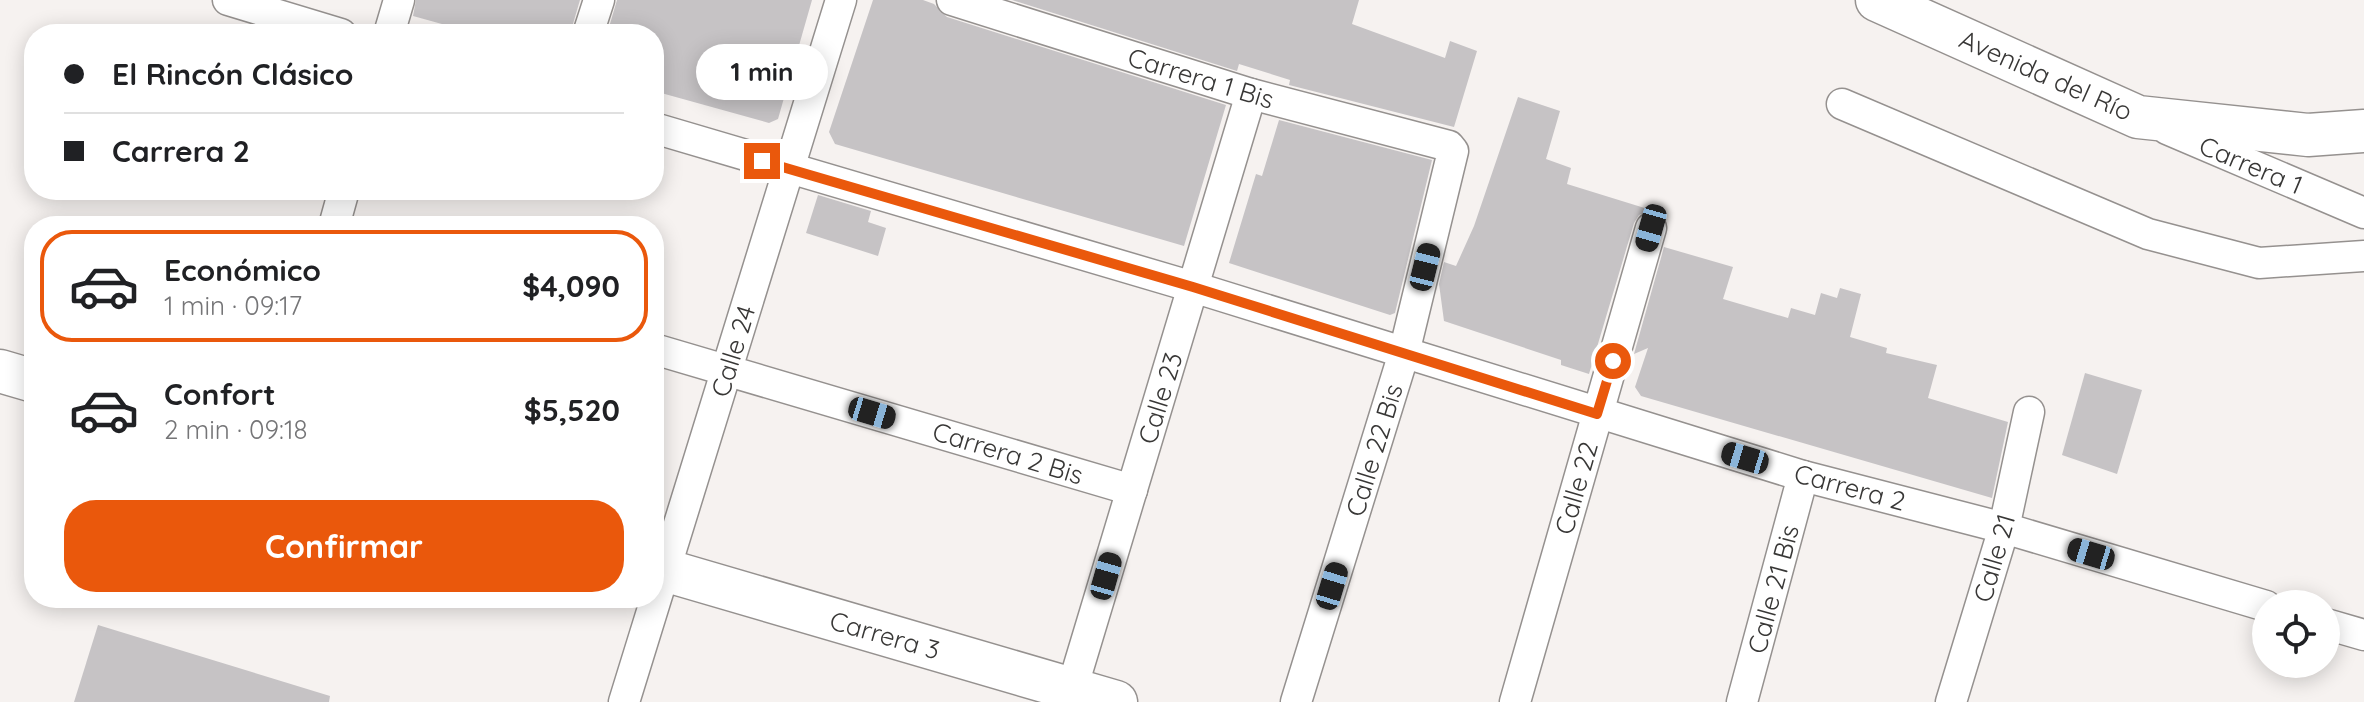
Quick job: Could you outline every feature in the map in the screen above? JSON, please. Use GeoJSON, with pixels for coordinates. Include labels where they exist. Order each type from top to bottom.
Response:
{"type":"FeatureCollection","features":[{"type":"Feature","properties":{"kind":"main road","name":"Avenida del Río"},"geometry":{"type":"LineString","coordinates":[[1877,0],[2138,117],[2308,135],[2364,131]]}},
{"type":"Feature","properties":{"kind":"main road"},"geometry":{"type":"LineString","coordinates":[[0,371],[24,378]]}},
{"type":"Feature","properties":{"kind":"main road","name":"Carrera 3"},"geometry":{"type":"LineString","coordinates":[[664,570],[1070,696],[1116,702]]}},
{"type":"Feature","properties":{"kind":"street"},"geometry":{"type":"LineString","coordinates":[[228,0],[308,24]]}},
{"type":"Feature","properties":{"kind":"street"},"geometry":{"type":"LineString","coordinates":[[392,24],[399,0]]}},
{"type":"Feature","properties":{"kind":"street"},"geometry":{"type":"LineString","coordinates":[[591,24],[599,0]]}},
{"type":"Feature","properties":{"kind":"street","name":"Calle 24"},"geometry":{"type":"LineString","coordinates":[[664,557],[727,370],[841,0]]}},
{"type":"Feature","properties":{"kind":"street","name":"Carrera 1 Bis"},"geometry":{"type":"LineString","coordinates":[[952,0],[1251,94],[1452,148]]}},
{"type":"Feature","properties":{"kind":"street","name":"Calle 23"},"geometry":{"type":"LineString","coordinates":[[1070,696],[1251,94]]}},
{"type":"Feature","properties":{"kind":"street"},"geometry":{"type":"LineString","coordinates":[[1842,104],[2148,234],[2259,263],[2364,256]]}},
{"type":"Feature","properties":{"kind":"street","name":"Carrera 1"},"geometry":{"type":"LineString","coordinates":[[2138,117],[2364,213]]}},
{"type":"Feature","properties":{"kind":"street","name":"Carrera 2"},"geometry":{"type":"LineString","coordinates":[[664,131],[1193,287],[1803,476],[2004,528],[2252,602]]}},
{"type":"Feature","properties":{"kind":"street","name":"Calle 22 Bis"},"geometry":{"type":"LineString","coordinates":[[1296,702],[1404,353],[1452,148]]}},
{"type":"Feature","properties":{"kind":"street","name":"Calle 22"},"geometry":{"type":"LineString","coordinates":[[1515,702],[1651,228]]}},
{"type":"Feature","properties":{"kind":"street","name":"Carrera 2 Bis"},"geometry":{"type":"LineString","coordinates":[[664,352],[1132,490]]}},
{"type":"Feature","properties":{"kind":"street","name":"Calle 21"},"geometry":{"type":"LineString","coordinates":[[1951,702],[2004,528],[2029,412]]}},
{"type":"Feature","properties":{"kind":"street","name":"Calle 21 Bis"},"geometry":{"type":"LineString","coordinates":[[1742,702],[1803,476]]}},
{"type":"Feature","properties":{"kind":"street","name":"Calle 24"},"geometry":{"type":"LineString","coordinates":[[624,702],[649,608]]}},
{"type":"Feature","properties":{"kind":"street"},"geometry":{"type":"LineString","coordinates":[[2340,628],[2364,635]]}},
{"type":"Feature","properties":{"kind":"building"},"geometry":{"type":"Polygon","coordinates":[[[416,0],[580,0],[573,24],[442,24],[413,16],[416,0]]]}},
{"type":"Feature","properties":{"kind":"building"},"geometry":{"type":"Polygon","coordinates":[[[617,0],[812,0],[778,119],[769,123],[664,94],[664,24],[610,24],[617,0]]]}},
{"type":"Feature","properties":{"kind":"building"},"geometry":{"type":"Polygon","coordinates":[[[873,0],[923,0],[934,4],[947,17],[1226,105],[1184,246],[835,144],[829,132],[873,0]]]}},
{"type":"Feature","properties":{"kind":"building"},"geometry":{"type":"Polygon","coordinates":[[[1012,0],[1359,0],[1352,24],[1445,58],[1450,41],[1477,51],[1454,127],[1289,85],[1290,80],[1239,64],[1237,71],[1012,0]]]}},
{"type":"Feature","properties":{"kind":"building"},"geometry":{"type":"Polygon","coordinates":[[[1518,97],[1560,111],[1546,159],[1571,168],[1567,184],[1651,210],[1639,215],[1634,223],[1589,374],[1561,365],[1561,360],[1444,321],[1439,284],[1444,262],[1456,266],[1474,226],[1518,97]]]}},
{"type":"Feature","properties":{"kind":"building"},"geometry":{"type":"Polygon","coordinates":[[[1279,120],[1432,160],[1395,313],[1390,315],[1229,263],[1256,174],[1262,176],[1279,120]]]}},
{"type":"Feature","properties":{"kind":"building"},"geometry":{"type":"Polygon","coordinates":[[[818,195],[871,211],[868,222],[886,228],[878,256],[806,233],[818,195]]]}},
{"type":"Feature","properties":{"kind":"building"},"geometry":{"type":"Polygon","coordinates":[[[1664,247],[1733,267],[1723,299],[1788,318],[1791,308],[1815,315],[1821,293],[1837,298],[1840,288],[1861,294],[1850,337],[1887,348],[1886,353],[1937,365],[1928,398],[2008,422],[1992,498],[1641,396],[1635,387],[1648,348],[1634,354],[1664,247]]]}},
{"type":"Feature","properties":{"kind":"building"},"geometry":{"type":"Polygon","coordinates":[[[2085,373],[2142,390],[2117,474],[2062,455],[2085,373]]]}},
{"type":"Feature","properties":{"kind":"building"},"geometry":{"type":"Polygon","coordinates":[[[98,625],[330,696],[329,702],[74,702],[98,625]]]}},
{"type":"Feature","properties":{"kind":"route"},"geometry":{"type":"LineString","coordinates":[[762,161],[1193,287],[1597,414],[1613,361]]}}]}
